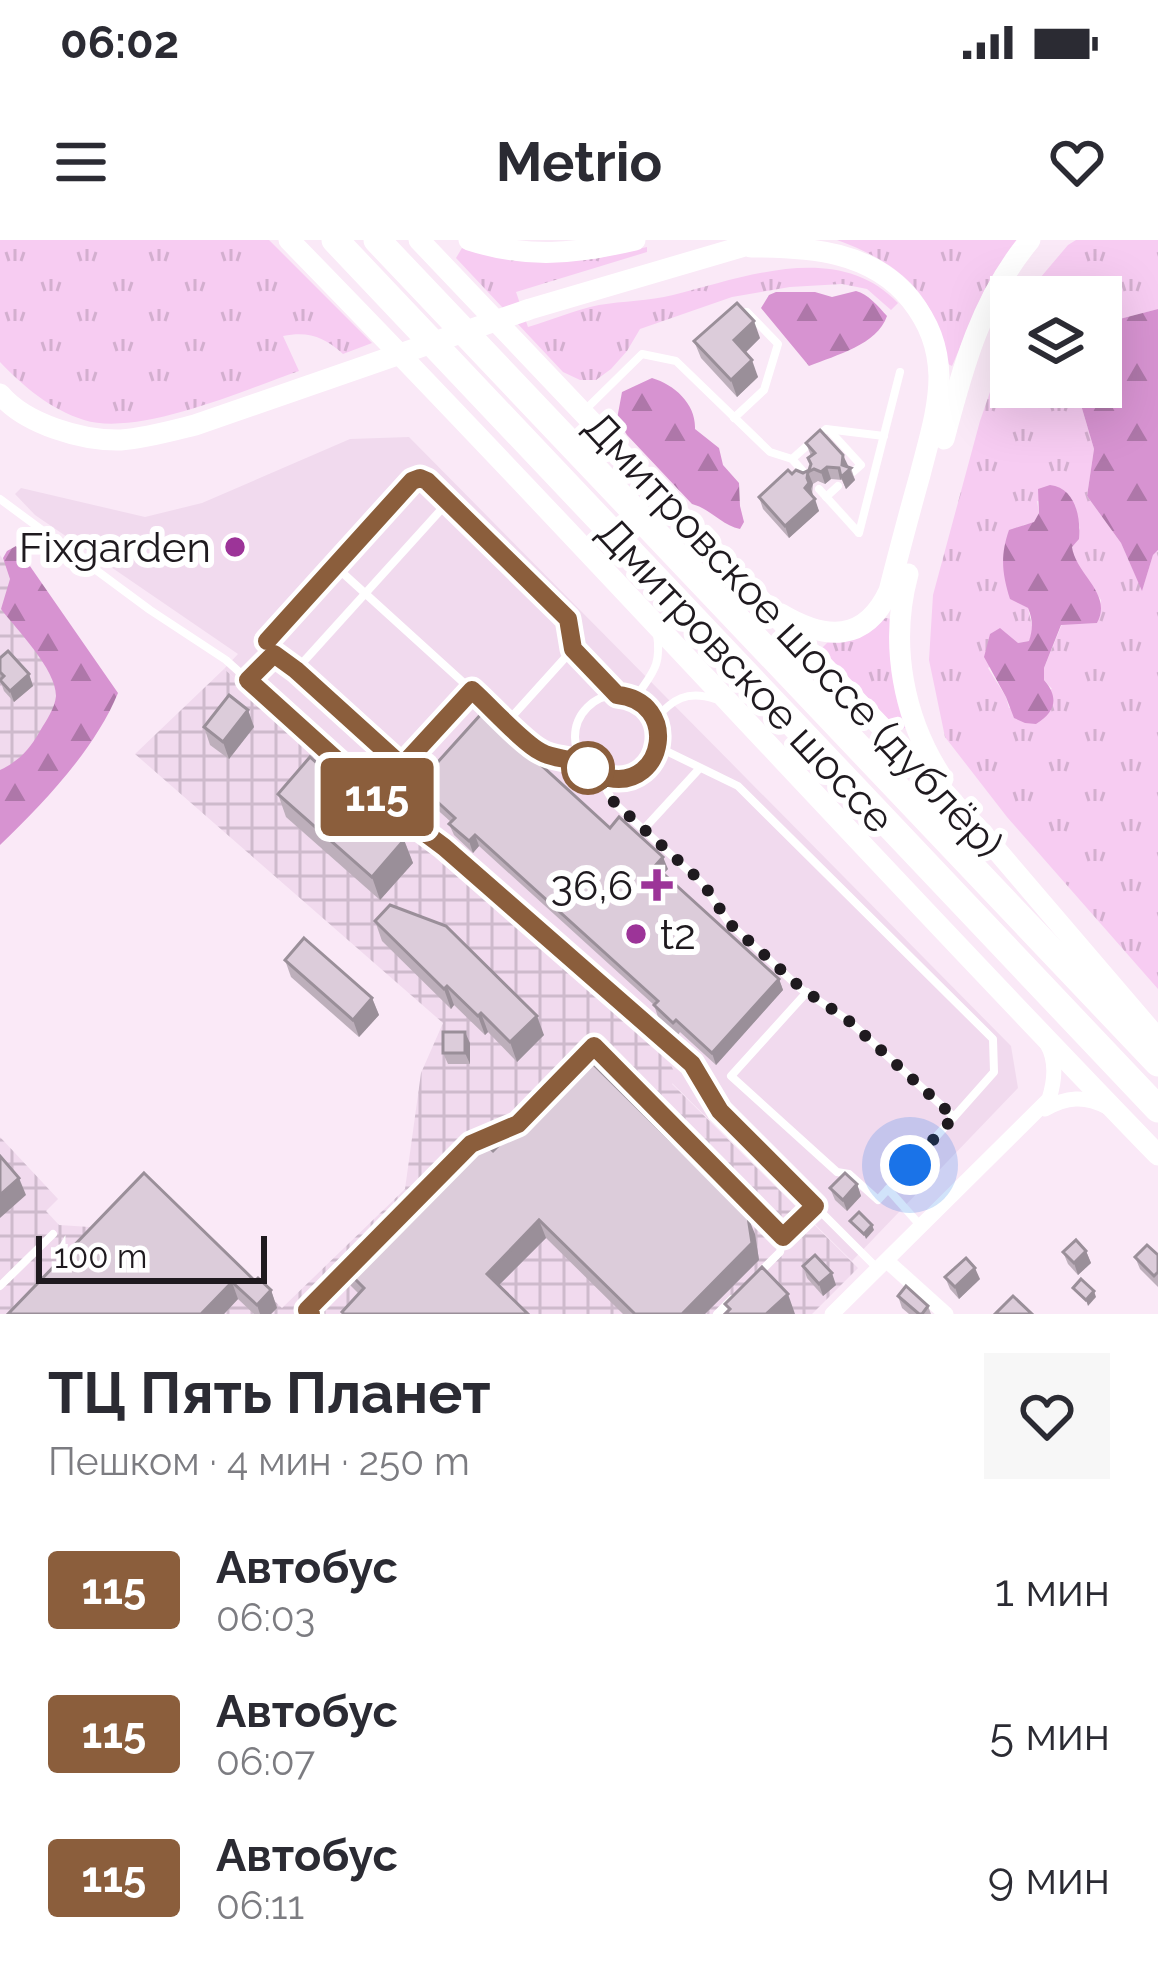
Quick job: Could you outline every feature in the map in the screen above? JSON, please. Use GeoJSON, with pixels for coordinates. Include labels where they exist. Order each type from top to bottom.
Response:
{"type":"FeatureCollection","features":[{"type":"Feature","properties":{"kind":"highway","name":"Дмитровское шоссе"},"geometry":{"type":"LineString","coordinates":[[334,240],[1158,1109]]}},
{"type":"Feature","properties":{"kind":"highway","name":"Дмитровское шоссе"},"geometry":{"type":"LineString","coordinates":[[377,240],[1158,1063]]}},
{"type":"Feature","properties":{"kind":"main road"},"geometry":{"type":"LineString","coordinates":[[289,240],[1158,1155]]}},
{"type":"Feature","properties":{"kind":"main road","name":"Дмитровское шоссе (дублёр)"},"geometry":{"type":"LineString","coordinates":[[419,240],[982,833],[1158,1039]]}},
{"type":"Feature","properties":{"kind":"main road"},"geometry":{"type":"LineString","coordinates":[[469,240],[496,249],[540,254],[586,251],[635,240]]}},
{"type":"Feature","properties":{"kind":"main road"},"geometry":{"type":"LineString","coordinates":[[0,394],[8,404],[43,423],[80,435],[118,440],[195,425],[530,308],[765,240]]}},
{"type":"Feature","properties":{"kind":"main road"},"geometry":{"type":"LineString","coordinates":[[982,833],[923,747],[906,699],[900,619],[903,592],[974,334],[1000,280],[1030,240]]}},
{"type":"Feature","properties":{"kind":"main road"},"geometry":{"type":"LineString","coordinates":[[739,247],[831,253],[885,274],[926,320],[938,352],[935,417],[889,591],[874,616],[860,627],[820,631],[784,617],[758,598]]}},
{"type":"Feature","properties":{"kind":"street"},"geometry":{"type":"LineString","coordinates":[[832,1314],[1048,1099],[1054,1084],[1052,1052],[1042,1036]]}},
{"type":"Feature","properties":{"kind":"street"},"geometry":{"type":"LineString","coordinates":[[1037,1113],[1069,1099],[1096,1101],[1116,1111]]}},
{"type":"Feature","properties":{"kind":"street"},"geometry":{"type":"LineString","coordinates":[[882,1265],[946,1314]]}},
{"type":"Feature","properties":{"kind":"lane"},"geometry":{"type":"LineString","coordinates":[[728,312],[747,312],[778,344],[764,390],[734,418]]}},
{"type":"Feature","properties":{"kind":"lane"},"geometry":{"type":"LineString","coordinates":[[583,411],[642,354],[676,361],[770,452],[792,460],[806,474],[816,462]]}},
{"type":"Feature","properties":{"kind":"lane"},"geometry":{"type":"LineString","coordinates":[[838,486],[823,493],[859,533],[900,372]]}},
{"type":"Feature","properties":{"kind":"lane"},"geometry":{"type":"LineString","coordinates":[[792,460],[826,429],[884,436]]}},
{"type":"Feature","properties":{"kind":"lane"},"geometry":{"type":"LineString","coordinates":[[829,430],[835,445],[861,465],[853,472]]}},
{"type":"Feature","properties":{"kind":"lane"},"geometry":{"type":"LineString","coordinates":[[839,457],[847,450]]}},
{"type":"Feature","properties":{"kind":"lane"},"geometry":{"type":"LineString","coordinates":[[472,690],[402,766],[274,654],[267,641],[412,481],[420,478],[568,619],[573,649],[617,695]]}},
{"type":"Feature","properties":{"kind":"lane"},"geometry":{"type":"LineString","coordinates":[[0,499],[226,660],[381,800],[444,847],[692,1064],[720,1111],[882,1265]]}},
{"type":"Feature","properties":{"kind":"lane"},"geometry":{"type":"LineString","coordinates":[[296,670],[448,502]]}},
{"type":"Feature","properties":{"kind":"lane"},"geometry":{"type":"LineString","coordinates":[[335,566],[540,752],[584,764],[598,775],[614,802],[703,883],[729,923],[807,992],[848,1020],[954,1117]]}},
{"type":"Feature","properties":{"kind":"lane"},"geometry":{"type":"LineString","coordinates":[[635,699],[657,666],[656,626]]}},
{"type":"Feature","properties":{"kind":"lane"},"geometry":{"type":"LineString","coordinates":[[507,722],[573,649]]}},
{"type":"Feature","properties":{"kind":"lane"},"geometry":{"type":"LineString","coordinates":[[248,680],[274,654]]}},
{"type":"Feature","properties":{"kind":"lane"},"geometry":{"type":"LineString","coordinates":[[584,764],[575,746],[584,711],[598,699],[617,695],[635,699],[655,719],[658,747],[650,764],[634,775],[616,779],[598,775]]}},
{"type":"Feature","properties":{"kind":"lane"},"geometry":{"type":"LineString","coordinates":[[655,719],[672,700],[686,695],[725,702]]}},
{"type":"Feature","properties":{"kind":"lane"},"geometry":{"type":"LineString","coordinates":[[658,747],[738,786],[993,1039],[994,1072],[878,1200],[849,1174],[837,1172],[731,1076],[807,992]]}},
{"type":"Feature","properties":{"kind":"lane"},"geometry":{"type":"LineString","coordinates":[[644,830],[700,768]]}},
{"type":"Feature","properties":{"kind":"lane"},"geometry":{"type":"LineString","coordinates":[[471,1144],[518,1124],[594,1046],[783,1237]]}},
{"type":"Feature","properties":{"kind":"lane"},"geometry":{"type":"LineString","coordinates":[[888,1189],[921,1227]]}},
{"type":"Feature","properties":{"kind":"lane"},"geometry":{"type":"LineString","coordinates":[[749,1283],[780,1252],[783,1237],[815,1206]]}},
{"type":"Feature","properties":{"kind":"lane"},"geometry":{"type":"LineString","coordinates":[[0,1286],[53,1234]]}},
{"type":"Feature","properties":{"kind":"lane"},"geometry":{"type":"LineString","coordinates":[[307,1313],[356,1260]]}},
{"type":"Feature","properties":{"kind":"lane"},"geometry":{"type":"LineString","coordinates":[[717,1314],[733,1299]]}},
{"type":"Feature","properties":{"kind":"shaded area"},"geometry":{"type":"Polygon","coordinates":[[[409,437],[1011,1046],[1018,1088],[852,1261],[672,1083],[664,1052],[224,669],[238,654],[35,515],[15,494],[21,488],[145,517],[202,503],[350,439],[409,437]]]}},
{"type":"Feature","properties":{"kind":"shaded area"},"geometry":{"type":"Polygon","coordinates":[[[0,555],[78,671],[80,694],[0,788],[0,555]]]}},
{"type":"Feature","properties":{"kind":"shaded area"},"geometry":{"type":"Polygon","coordinates":[[[224,669],[664,1052],[677,1077],[672,1084],[858,1268],[812,1314],[0,1314],[0,1137],[58,1199],[46,1211],[59,1225],[105,1228],[150,1184],[282,1308],[405,1189],[421,1073],[443,1023],[135,754],[224,669]]]}},
{"type":"Feature","properties":{"kind":"green space"},"geometry":{"type":"Polygon","coordinates":[[[0,240],[269,240],[372,343],[343,354],[316,337],[283,336],[299,371],[162,417],[107,424],[84,420],[38,396],[0,362],[0,240]]]}},
{"type":"Feature","properties":{"kind":"green space"},"geometry":{"type":"Polygon","coordinates":[[[837,240],[1018,240],[990,276],[952,366],[946,363],[926,302],[905,278],[866,252],[837,240]]]}},
{"type":"Feature","properties":{"kind":"green space"},"geometry":{"type":"Polygon","coordinates":[[[1076,240],[1158,240],[1158,309],[1122,318],[1122,276],[1042,276],[1076,240]]]}},
{"type":"Feature","properties":{"kind":"green space"},"geometry":{"type":"Polygon","coordinates":[[[647,247],[647,252],[516,292],[528,327],[599,305],[664,297],[790,269],[848,273],[874,284],[898,303],[891,310],[867,289],[842,284],[732,297],[640,329],[611,369],[596,380],[580,380],[563,372],[456,258],[462,248],[594,259],[647,247]]]}},
{"type":"Feature","properties":{"kind":"green space"},"geometry":{"type":"Polygon","coordinates":[[[856,291],[887,316],[882,326],[854,348],[809,366],[761,308],[776,292],[832,297],[856,291]]]}},
{"type":"Feature","properties":{"kind":"green space"},"geometry":{"type":"Polygon","coordinates":[[[1158,309],[1158,550],[1142,591],[1121,543],[1087,496],[1094,449],[1082,408],[1122,408],[1122,318],[1158,309]]]}},
{"type":"Feature","properties":{"kind":"green space"},"geometry":{"type":"Polygon","coordinates":[[[652,378],[683,397],[695,429],[719,448],[723,465],[739,483],[744,522],[740,529],[692,504],[617,419],[622,392],[652,378]]]}},
{"type":"Feature","properties":{"kind":"green space"},"geometry":{"type":"Polygon","coordinates":[[[990,392],[990,408],[1082,408],[1094,449],[1087,496],[1121,543],[1142,590],[1158,550],[1158,989],[1007,817],[945,737],[929,660],[933,595],[990,392]],[[1037,501],[1039,513],[1034,523],[1023,525],[1010,598],[1028,608],[1033,631],[1029,641],[1018,643],[988,668],[1009,708],[1052,689],[1044,680],[1044,668],[1062,624],[1097,623],[1101,600],[1074,559],[1072,547],[1080,528],[1075,505],[1037,501]]]}},
{"type":"Feature","properties":{"kind":"green space"},"geometry":{"type":"Polygon","coordinates":[[[1050,485],[1065,491],[1075,504],[1079,539],[1072,547],[1097,593],[1101,612],[1097,623],[1061,625],[1044,668],[1053,704],[1036,724],[1014,718],[984,657],[990,634],[1000,628],[1018,643],[1029,641],[1031,617],[1028,608],[1010,599],[1004,548],[1009,530],[1034,522],[1039,513],[1038,489],[1050,485]]]}},
{"type":"Feature","properties":{"kind":"green space"},"geometry":{"type":"Polygon","coordinates":[[[16,546],[118,693],[82,755],[0,845],[0,770],[32,743],[56,696],[43,662],[1,609],[10,579],[3,558],[16,546]]]}},
{"type":"Feature","properties":{"kind":"green space"},"geometry":{"type":"Polygon","coordinates":[[[891,619],[906,728],[898,729],[822,648],[891,619]]]}},
{"type":"Feature","properties":{"kind":"building"},"geometry":{"type":"Polygon","coordinates":[[[737,303],[754,321],[734,340],[752,360],[731,380],[694,341],[737,303]]]}},
{"type":"Feature","properties":{"kind":"building"},"geometry":{"type":"Polygon","coordinates":[[[820,430],[843,455],[842,465],[851,468],[841,477],[839,468],[808,472],[805,488],[815,499],[785,526],[759,497],[788,470],[792,474],[809,470],[808,458],[815,453],[806,443],[820,430]]]}},
{"type":"Feature","properties":{"kind":"building"},"geometry":{"type":"Polygon","coordinates":[[[8,651],[29,674],[10,691],[0,680],[4,676],[0,658],[8,651]]]}},
{"type":"Feature","properties":{"kind":"building"},"geometry":{"type":"Polygon","coordinates":[[[229,695],[248,710],[223,742],[204,727],[229,695]]]}},
{"type":"Feature","properties":{"kind":"building"},"geometry":{"type":"Polygon","coordinates":[[[483,712],[610,828],[619,817],[663,857],[655,866],[779,979],[712,1053],[676,1020],[673,1023],[654,1005],[658,1001],[475,835],[469,841],[449,824],[455,818],[418,784],[483,712]]]}},
{"type":"Feature","properties":{"kind":"building"},"geometry":{"type":"Polygon","coordinates":[[[310,757],[404,840],[372,877],[278,794],[310,757]]]}},
{"type":"Feature","properties":{"kind":"building"},"geometry":{"type":"Polygon","coordinates":[[[390,905],[446,926],[537,1016],[510,1042],[481,1013],[478,1016],[447,986],[444,989],[375,921],[390,905]]]}},
{"type":"Feature","properties":{"kind":"building"},"geometry":{"type":"Polygon","coordinates":[[[304,938],[372,998],[353,1020],[285,960],[304,938]]]}},
{"type":"Feature","properties":{"kind":"building"},"geometry":{"type":"Polygon","coordinates":[[[443,1032],[465,1032],[465,1053],[443,1053],[443,1032]]]}},
{"type":"Feature","properties":{"kind":"building"},"geometry":{"type":"Polygon","coordinates":[[[586,1057],[748,1217],[752,1243],[682,1314],[635,1314],[539,1220],[487,1274],[528,1314],[344,1314],[364,1288],[345,1269],[476,1135],[493,1151],[586,1057]]]}},
{"type":"Feature","properties":{"kind":"building"},"geometry":{"type":"Polygon","coordinates":[[[0,1156],[19,1178],[0,1195],[0,1156]]]}},
{"type":"Feature","properties":{"kind":"building"},"geometry":{"type":"Polygon","coordinates":[[[923,1159],[933,1167],[919,1183],[909,1174],[923,1159]]]}},
{"type":"Feature","properties":{"kind":"building"},"geometry":{"type":"Polygon","coordinates":[[[144,1173],[255,1281],[258,1278],[271,1290],[257,1305],[232,1282],[201,1314],[8,1314],[144,1173]]]}},
{"type":"Feature","properties":{"kind":"building"},"geometry":{"type":"Polygon","coordinates":[[[845,1173],[857,1184],[843,1200],[830,1188],[845,1173]]]}},
{"type":"Feature","properties":{"kind":"building"},"geometry":{"type":"Polygon","coordinates":[[[859,1212],[872,1225],[864,1234],[850,1221],[859,1212]]]}},
{"type":"Feature","properties":{"kind":"building"},"geometry":{"type":"Polygon","coordinates":[[[1076,1240],[1086,1251],[1074,1263],[1063,1252],[1076,1240]]]}},
{"type":"Feature","properties":{"kind":"building"},"geometry":{"type":"Polygon","coordinates":[[[1147,1245],[1158,1255],[1154,1276],[1135,1257],[1147,1245]]]}},
{"type":"Feature","properties":{"kind":"building"},"geometry":{"type":"Polygon","coordinates":[[[815,1255],[832,1273],[819,1284],[803,1266],[815,1255]]]}},
{"type":"Feature","properties":{"kind":"building"},"geometry":{"type":"Polygon","coordinates":[[[966,1258],[975,1268],[955,1287],[945,1277],[966,1258]]]}},
{"type":"Feature","properties":{"kind":"building"},"geometry":{"type":"Polygon","coordinates":[[[762,1267],[788,1294],[766,1314],[725,1314],[730,1309],[725,1304],[762,1267]]]}},
{"type":"Feature","properties":{"kind":"building"},"geometry":{"type":"Polygon","coordinates":[[[1081,1279],[1094,1291],[1086,1300],[1073,1288],[1081,1279]]]}},
{"type":"Feature","properties":{"kind":"building"},"geometry":{"type":"Polygon","coordinates":[[[906,1286],[928,1306],[922,1314],[898,1296],[906,1286]]]}},
{"type":"Feature","properties":{"kind":"building"},"geometry":{"type":"Polygon","coordinates":[[[1013,1296],[1032,1314],[995,1314],[1013,1296]]]}},
{"type":"Feature","properties":{"kind":"bus line","name":"115"},"geometry":{"type":"LineString","coordinates":[[267,641],[412,481],[420,478],[568,619],[573,649],[617,695],[643,704],[655,719],[658,747],[650,764],[634,775],[607,778],[584,764],[540,752],[472,690],[402,766],[274,654],[248,680],[381,800],[444,847],[692,1064],[720,1111],[815,1206],[783,1237],[594,1046],[518,1124],[471,1144],[307,1310],[311,1314]]}},
{"type":"Feature","properties":{"kind":"place","name":"Fixgarden"},"geometry":{"type":"Point","coordinates":[235,547]}},
{"type":"Feature","properties":{"kind":"place","name":"36,6"},"geometry":{"type":"Point","coordinates":[657,885]}},
{"type":"Feature","properties":{"kind":"place","name":"t2"},"geometry":{"type":"Point","coordinates":[636,934]}},
{"type":"Feature","properties":{"kind":"route"},"geometry":{"type":"LineString","coordinates":[[588,768],[598,775],[614,802],[703,883],[729,923],[801,988],[848,1020],[954,1117],[910,1165]]}}]}
